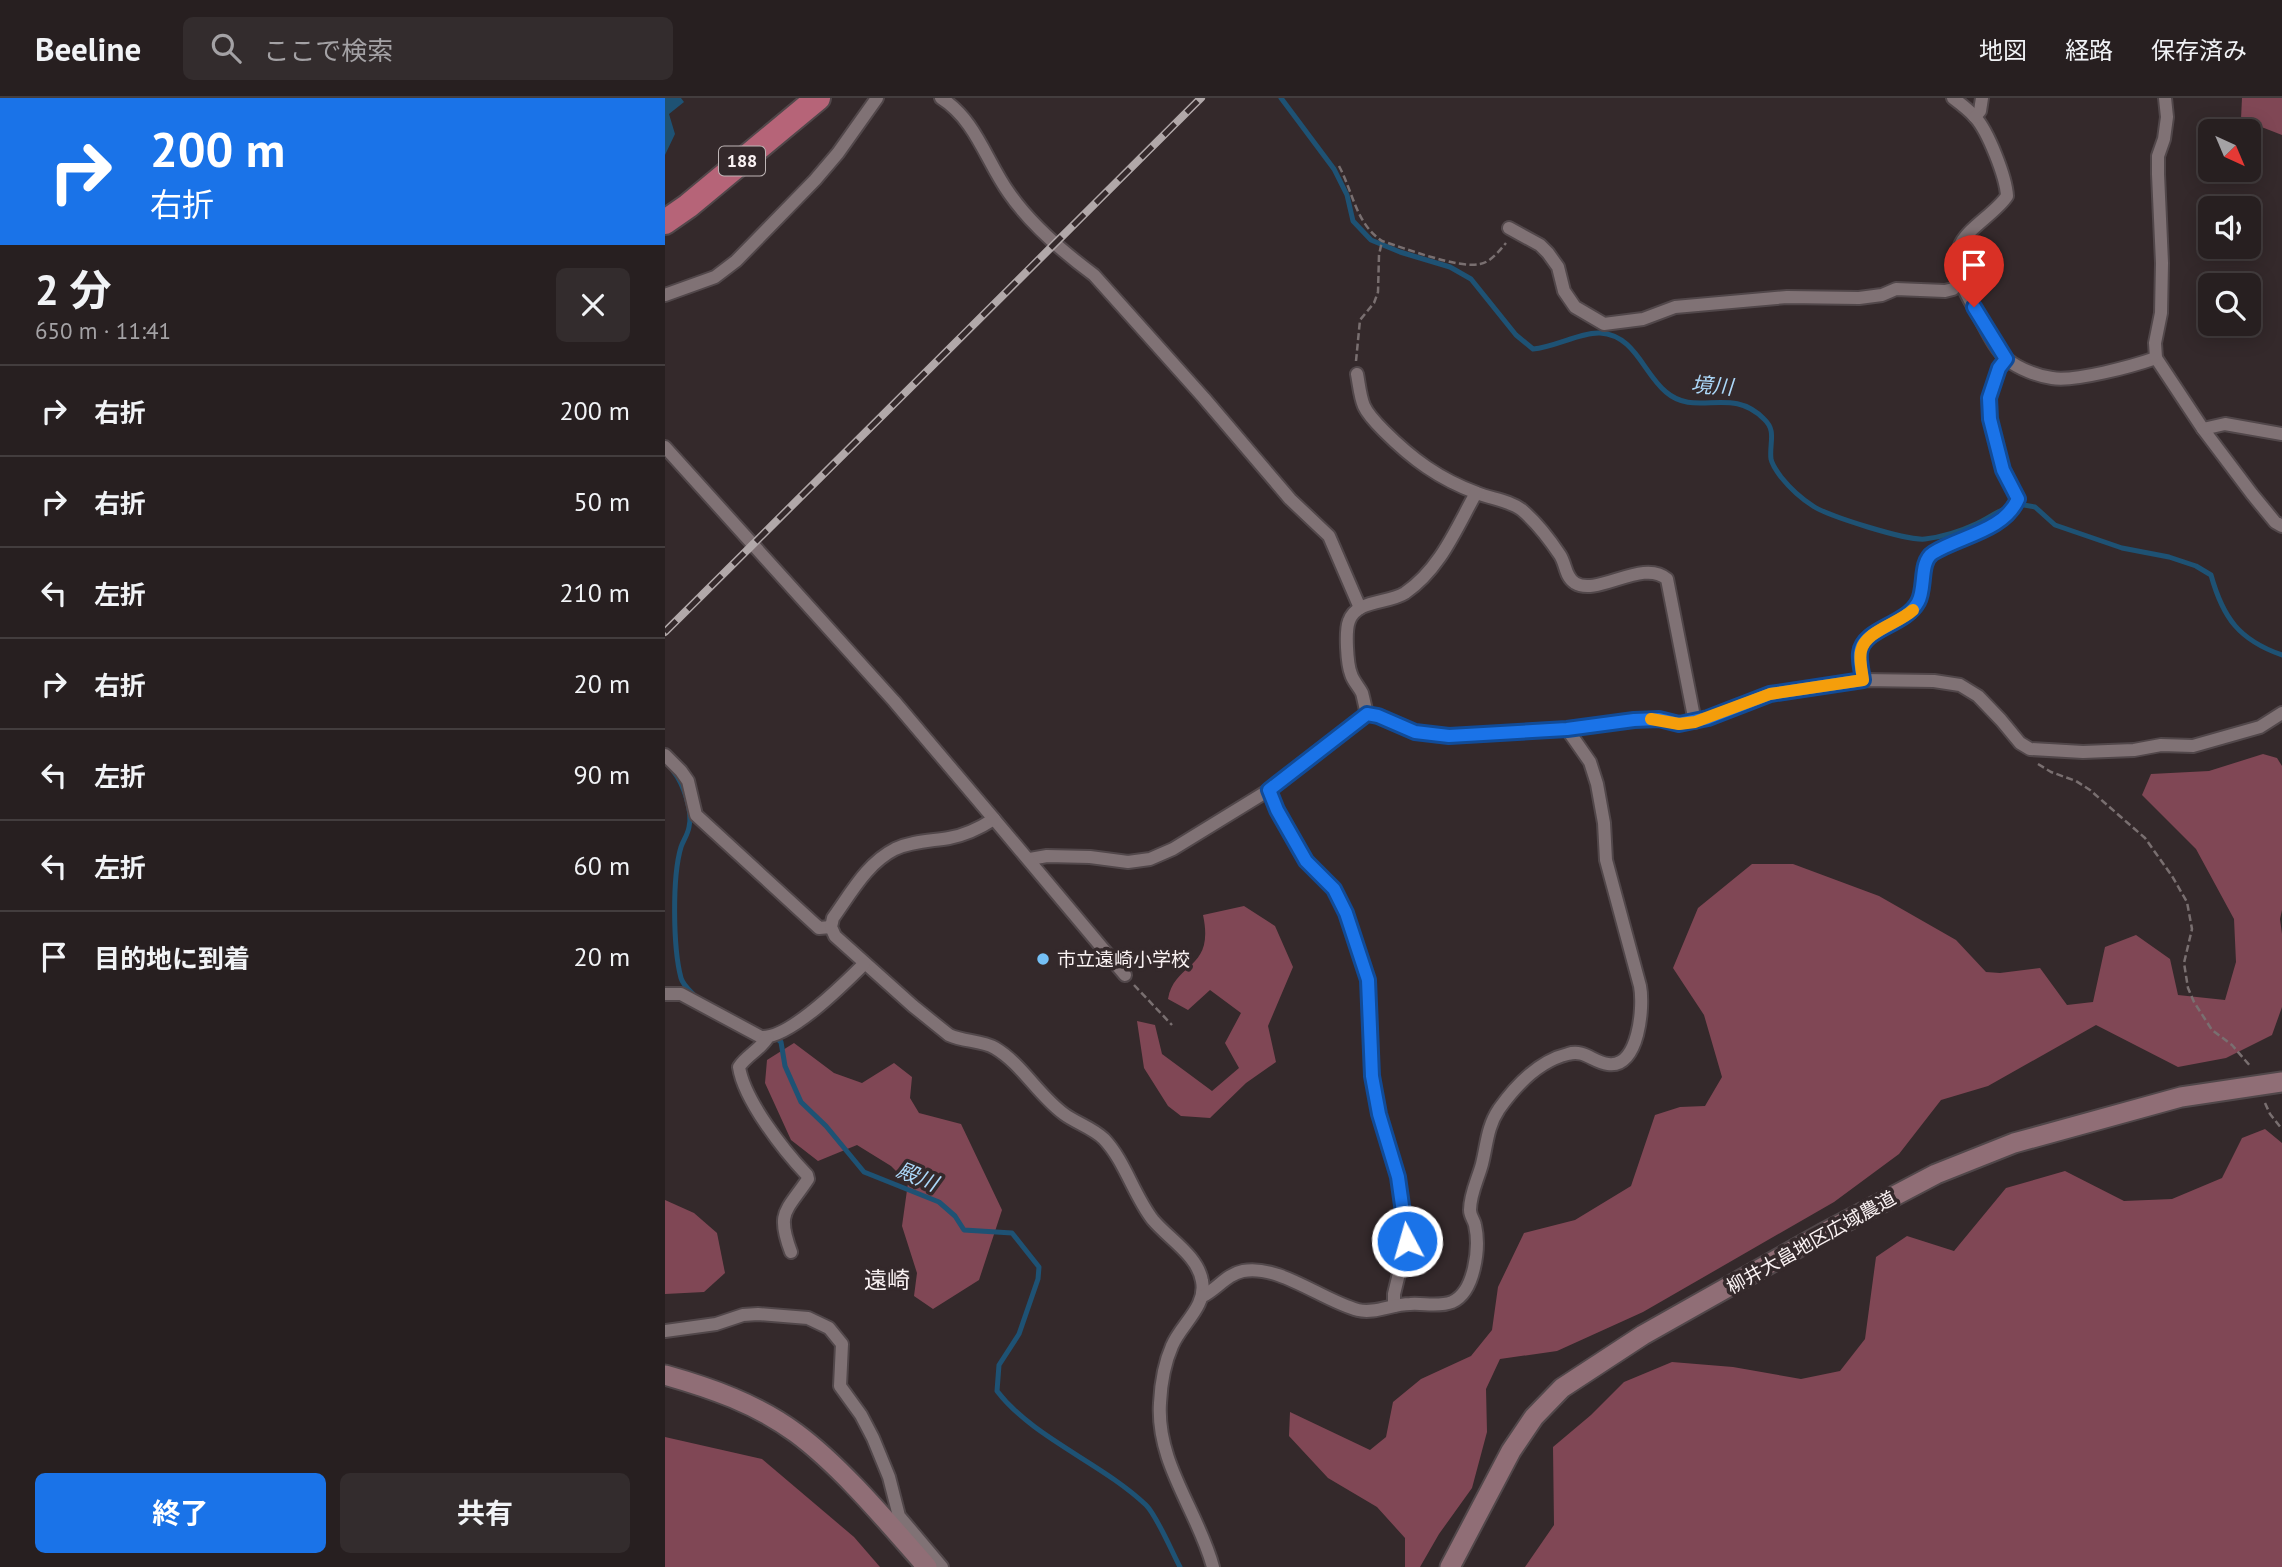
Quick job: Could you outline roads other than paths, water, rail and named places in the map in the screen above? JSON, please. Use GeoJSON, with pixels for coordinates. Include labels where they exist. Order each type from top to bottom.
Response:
{"type":"FeatureCollection","features":[{"type":"Feature","properties":{"kind":"highway","name":"188"},"geometry":{"type":"LineString","coordinates":[[665,222],[818,98]]}},
{"type":"Feature","properties":{"kind":"street"},"geometry":{"type":"LineString","coordinates":[[665,295],[715,277],[736,261],[815,180],[846,143],[877,98]]}},
{"type":"Feature","properties":{"kind":"street"},"geometry":{"type":"LineString","coordinates":[[941,98],[969,124],[1009,193],[1028,216],[1074,260],[1094,275],[1290,499],[1329,536],[1360,608]]}},
{"type":"Feature","properties":{"kind":"street"},"geometry":{"type":"LineString","coordinates":[[1954,98],[1982,126],[2006,181],[2007,196],[2000,207],[1960,244],[1957,262],[1960,282],[2006,359],[2021,368],[2042,375],[2069,378],[2156,358]]}},
{"type":"Feature","properties":{"kind":"street"},"geometry":{"type":"LineString","coordinates":[[1975,117],[1980,111],[1982,98]]}},
{"type":"Feature","properties":{"kind":"street"},"geometry":{"type":"LineString","coordinates":[[2165,98],[2167,117],[2158,156],[2162,263],[2161,313],[2155,343],[2156,358],[2203,429],[2274,522],[2282,526]]}},
{"type":"Feature","properties":{"kind":"street"},"geometry":{"type":"LineString","coordinates":[[1512,230],[1540,245],[1548,253],[1558,267],[1564,291],[1575,307],[1604,324],[1643,319],[1675,307],[1787,297],[1859,298],[1882,295],[1896,289],[1945,291],[1953,289],[1960,282]]}},
{"type":"Feature","properties":{"kind":"street"},"geometry":{"type":"LineString","coordinates":[[1863,680],[1860,653],[1864,641],[1899,622],[1912,611],[1920,600],[1926,561],[1931,554],[1977,533],[2014,509],[2018,499],[2003,470],[1990,419],[1989,398],[1999,368],[2006,359]]}},
{"type":"Feature","properties":{"kind":"street"},"geometry":{"type":"LineString","coordinates":[[1357,374],[1364,406],[1411,457],[1428,470],[1476,493],[1505,501],[1521,510],[1562,557],[1568,576],[1575,583],[1585,586],[1645,573],[1661,573],[1667,579],[1695,722]]}},
{"type":"Feature","properties":{"kind":"street"},"geometry":{"type":"LineString","coordinates":[[2203,429],[2225,424],[2282,434]]}},
{"type":"Feature","properties":{"kind":"street"},"geometry":{"type":"LineString","coordinates":[[665,447],[894,701],[1030,859],[1125,975]]}},
{"type":"Feature","properties":{"kind":"street"},"geometry":{"type":"LineString","coordinates":[[1367,714],[1362,693],[1350,673],[1347,633],[1349,619],[1360,608],[1396,598],[1430,571],[1476,493]]}},
{"type":"Feature","properties":{"kind":"street"},"geometry":{"type":"LineString","coordinates":[[1030,859],[1047,856],[1090,857],[1128,862],[1150,859],[1173,849],[1269,790],[1367,714],[1415,732],[1449,736],[1567,729],[1634,720],[1659,719],[1679,724],[1695,722],[1770,694],[1863,680],[1934,681],[1960,685],[1977,696],[2020,743],[2030,750],[2083,752],[2134,750],[2161,745],[2193,746],[2260,727],[2282,713]]}},
{"type":"Feature","properties":{"kind":"street"},"geometry":{"type":"LineString","coordinates":[[1213,1567],[1206,1541],[1175,1479],[1163,1440],[1160,1405],[1165,1365],[1173,1342],[1203,1296],[1232,1275],[1245,1271],[1261,1271],[1357,1309],[1370,1311],[1394,1306],[1451,1302],[1464,1294],[1472,1278],[1476,1227],[1470,1212],[1472,1196],[1482,1163],[1487,1130],[1498,1110],[1524,1077],[1568,1054],[1583,1053],[1609,1065],[1621,1062],[1632,1050],[1642,1000],[1640,986],[1606,860],[1604,823],[1597,784],[1590,762],[1567,729]]}},
{"type":"Feature","properties":{"kind":"street"},"geometry":{"type":"LineString","coordinates":[[665,755],[688,781],[696,815],[819,928],[831,927]]}},
{"type":"Feature","properties":{"kind":"street"},"geometry":{"type":"LineString","coordinates":[[1269,790],[1277,810],[1306,861],[1334,889],[1346,913],[1368,980],[1372,1076],[1379,1114],[1398,1177],[1407,1241],[1394,1294],[1394,1306]]}},
{"type":"Feature","properties":{"kind":"street"},"geometry":{"type":"LineString","coordinates":[[994,818],[978,829],[951,838],[913,843],[895,849],[865,873],[833,918],[831,927],[835,936],[864,964],[950,1035],[961,1041],[994,1047],[1064,1114],[1105,1140],[1140,1203],[1167,1236],[1195,1262],[1201,1273],[1203,1296]]}},
{"type":"Feature","properties":{"kind":"street"},"geometry":{"type":"LineString","coordinates":[[665,994],[681,993],[761,1037],[768,1037],[777,1034],[839,990],[864,964]]}},
{"type":"Feature","properties":{"kind":"street"},"geometry":{"type":"LineString","coordinates":[[768,1037],[763,1046],[744,1059],[739,1067],[748,1094],[789,1156],[807,1175],[808,1179],[782,1219],[790,1251]]}},
{"type":"Feature","properties":{"kind":"street","name":"柳井大畠地区広域農道"},"geometry":{"type":"LineString","coordinates":[[1450,1567],[1511,1451],[1534,1417],[1562,1388],[1643,1335],[1822,1234],[1936,1174],[2014,1143],[2181,1097],[2282,1082]]}},
{"type":"Feature","properties":{"kind":"street"},"geometry":{"type":"LineString","coordinates":[[665,1331],[716,1324],[743,1315],[758,1314],[808,1318],[829,1328],[842,1344],[840,1386],[862,1415],[873,1438],[889,1477],[899,1516],[942,1567]]}},
{"type":"Feature","properties":{"kind":"street"},"geometry":{"type":"LineString","coordinates":[[665,1375],[717,1390],[763,1412],[797,1433],[870,1503],[927,1567]]}},
{"type":"Feature","properties":{"kind":"water"},"geometry":{"type":"Polygon","coordinates":[[[665,98],[681,98],[684,102],[669,114],[675,134],[665,155],[665,98]]]}},
{"type":"Feature","properties":{"kind":"waterway","name":"境川"},"geometry":{"type":"LineString","coordinates":[[1281,98],[1334,169],[1347,195],[1353,221],[1371,240],[1450,267],[1471,279],[1516,335],[1533,349],[1593,333],[1612,335],[1622,340],[1638,356],[1658,384],[1677,399],[1701,403],[1726,402],[1752,409],[1770,428],[1771,459],[1784,481],[1813,506],[1850,521],[1902,536],[1925,539],[1964,529],[2009,507]]}},
{"type":"Feature","properties":{"kind":"waterway","name":"境川"},"geometry":{"type":"LineString","coordinates":[[2018,504],[2035,507],[2055,525],[2122,548],[2169,557],[2196,566],[2211,575],[2221,604],[2235,625],[2254,642],[2282,655]]}},
{"type":"Feature","properties":{"kind":"waterway","name":"殿川"},"geometry":{"type":"LineString","coordinates":[[673,771],[686,797],[690,813],[688,832],[681,847],[676,876],[676,949],[682,981],[694,995]]}},
{"type":"Feature","properties":{"kind":"waterway","name":"殿川"},"geometry":{"type":"LineString","coordinates":[[774,1036],[781,1042],[785,1066],[801,1102],[826,1126],[864,1172],[939,1202],[955,1216],[964,1230],[1012,1233],[1039,1267],[1038,1279],[1019,1334],[999,1365],[997,1391],[1029,1423],[1109,1476],[1146,1505],[1180,1567]]}},
{"type":"Feature","properties":{"kind":"railway"},"geometry":{"type":"LineString","coordinates":[[665,632],[1201,98]]}},
{"type":"Feature","properties":{"kind":"place","name":"市立遠崎小学校"},"geometry":{"type":"Point","coordinates":[1043,959]}},
{"type":"Feature","properties":{"kind":"district","name":"遠崎"},"geometry":{"type":"Point","coordinates":[887,1280]}}]}
